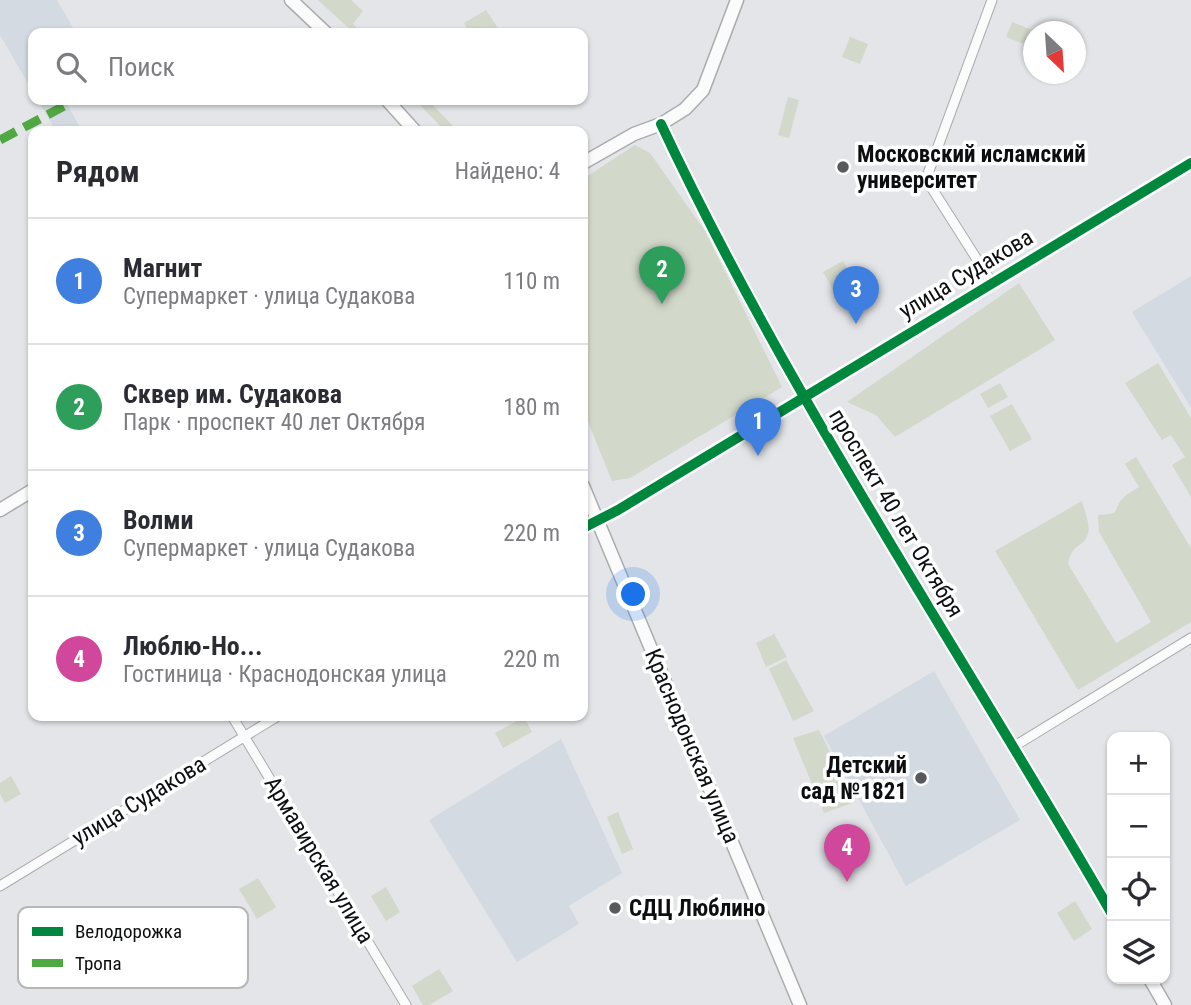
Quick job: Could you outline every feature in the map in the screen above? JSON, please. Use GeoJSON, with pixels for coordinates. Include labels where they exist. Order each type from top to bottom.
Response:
{"type":"FeatureCollection","features":[{"type":"Feature","properties":{"kind":"street"},"geometry":{"type":"LineString","coordinates":[[291,0],[321,28]]}},
{"type":"Feature","properties":{"kind":"street"},"geometry":{"type":"LineString","coordinates":[[588,160],[634,134],[661,124],[685,109],[703,90],[737,0]]}},
{"type":"Feature","properties":{"kind":"street"},"geometry":{"type":"LineString","coordinates":[[992,0],[926,179],[992,283]]}},
{"type":"Feature","properties":{"kind":"street"},"geometry":{"type":"LineString","coordinates":[[392,105],[410,126]]}},
{"type":"Feature","properties":{"kind":"street","name":"проспект 40 лет Октября"},"geometry":{"type":"LineString","coordinates":[[661,124],[704,216],[803,397],[1107,906]]}},
{"type":"Feature","properties":{"kind":"street","name":"улица Судакова"},"geometry":{"type":"LineString","coordinates":[[588,525],[618,510],[1191,163]]}},
{"type":"Feature","properties":{"kind":"street"},"geometry":{"type":"LineString","coordinates":[[0,510],[28,493]]}},
{"type":"Feature","properties":{"kind":"street","name":"Краснодонская улица"},"geometry":{"type":"LineString","coordinates":[[588,499],[800,1005]]}},
{"type":"Feature","properties":{"kind":"street"},"geometry":{"type":"LineString","coordinates":[[1013,747],[1191,638]]}},
{"type":"Feature","properties":{"kind":"street","name":"Армавирская улица"},"geometry":{"type":"LineString","coordinates":[[235,721],[406,1005]]}},
{"type":"Feature","properties":{"kind":"street","name":"улица Судакова"},"geometry":{"type":"LineString","coordinates":[[0,886],[270,721]]}},
{"type":"Feature","properties":{"kind":"street"},"geometry":{"type":"LineString","coordinates":[[1153,984],[1165,1005]]}},
{"type":"Feature","properties":{"kind":"shaded area"},"geometry":{"type":"Polygon","coordinates":[[[0,0],[57,0],[73,28],[28,28],[28,83],[0,35],[0,0]]]}},
{"type":"Feature","properties":{"kind":"shaded area"},"geometry":{"type":"Polygon","coordinates":[[[318,0],[351,0],[363,11],[353,24],[357,28],[349,28],[318,0]]]}},
{"type":"Feature","properties":{"kind":"shaded area"},"geometry":{"type":"Polygon","coordinates":[[[486,10],[498,28],[467,28],[464,23],[486,10]]]}},
{"type":"Feature","properties":{"kind":"shaded area"},"geometry":{"type":"Polygon","coordinates":[[[1012,22],[1023,26],[1023,44],[1006,37],[1012,22]]]}},
{"type":"Feature","properties":{"kind":"shaded area"},"geometry":{"type":"Polygon","coordinates":[[[850,37],[868,44],[860,64],[842,57],[850,37]]]}},
{"type":"Feature","properties":{"kind":"shaded area"},"geometry":{"type":"Polygon","coordinates":[[[788,97],[799,100],[789,138],[778,135],[788,97]]]}},
{"type":"Feature","properties":{"kind":"shaded area"},"geometry":{"type":"Polygon","coordinates":[[[41,105],[68,105],[79,126],[53,126],[41,105]]]}},
{"type":"Feature","properties":{"kind":"shaded area"},"geometry":{"type":"Polygon","coordinates":[[[420,105],[433,105],[453,126],[440,126],[420,105]]]}},
{"type":"Feature","properties":{"kind":"shaded area"},"geometry":{"type":"Polygon","coordinates":[[[635,145],[650,153],[705,231],[782,387],[630,478],[612,481],[588,421],[588,176],[635,145]]]}},
{"type":"Feature","properties":{"kind":"shaded area"},"geometry":{"type":"Polygon","coordinates":[[[843,261],[855,283],[835,294],[823,272],[843,261]]]}},
{"type":"Feature","properties":{"kind":"shaded area"},"geometry":{"type":"Polygon","coordinates":[[[1191,276],[1191,408],[1132,312],[1191,276]]]}},
{"type":"Feature","properties":{"kind":"shaded area"},"geometry":{"type":"Polygon","coordinates":[[[1019,283],[1055,340],[895,437],[876,415],[847,402],[1019,283]]]}},
{"type":"Feature","properties":{"kind":"shaded area"},"geometry":{"type":"Polygon","coordinates":[[[1158,363],[1191,418],[1191,497],[1172,465],[1185,457],[1171,435],[1162,440],[1125,383],[1158,363]]]}},
{"type":"Feature","properties":{"kind":"shaded area"},"geometry":{"type":"Polygon","coordinates":[[[1000,383],[1008,397],[988,408],[980,394],[1000,383]]]}},
{"type":"Feature","properties":{"kind":"shaded area"},"geometry":{"type":"Polygon","coordinates":[[[1012,404],[1032,439],[1010,451],[990,416],[1012,404]]]}},
{"type":"Feature","properties":{"kind":"shaded area"},"geometry":{"type":"Polygon","coordinates":[[[1136,457],[1191,548],[1191,622],[1078,690],[995,551],[1082,501],[1088,533],[1085,540],[1074,549],[1068,564],[1116,643],[1151,622],[1099,532],[1098,515],[1114,512],[1124,497],[1139,487],[1125,464],[1136,457]]]}},
{"type":"Feature","properties":{"kind":"shaded area"},"geometry":{"type":"Polygon","coordinates":[[[774,634],[787,657],[766,667],[756,643],[774,634]]]}},
{"type":"Feature","properties":{"kind":"shaded area"},"geometry":{"type":"Polygon","coordinates":[[[786,660],[814,711],[793,721],[769,669],[786,660]]]}},
{"type":"Feature","properties":{"kind":"shaded area","name":"Детский сад №1821"},"geometry":{"type":"Polygon","coordinates":[[[934,671],[1020,820],[906,886],[824,736],[934,671]]]}},
{"type":"Feature","properties":{"kind":"shaded area"},"geometry":{"type":"Polygon","coordinates":[[[517,721],[526,721],[532,732],[503,748],[495,733],[517,721]]]}},
{"type":"Feature","properties":{"kind":"shaded area"},"geometry":{"type":"Polygon","coordinates":[[[819,730],[855,802],[824,813],[793,738],[819,730]]]}},
{"type":"Feature","properties":{"kind":"shaded area"},"geometry":{"type":"Polygon","coordinates":[[[561,739],[622,873],[569,906],[579,924],[517,962],[429,820],[561,739]]]}},
{"type":"Feature","properties":{"kind":"shaded area"},"geometry":{"type":"Polygon","coordinates":[[[11,776],[21,794],[5,803],[0,794],[0,783],[11,776]]]}},
{"type":"Feature","properties":{"kind":"shaded area"},"geometry":{"type":"Polygon","coordinates":[[[618,812],[633,849],[622,854],[607,817],[618,812]]]}},
{"type":"Feature","properties":{"kind":"shaded area"},"geometry":{"type":"Polygon","coordinates":[[[258,878],[276,907],[257,919],[239,889],[258,878]]]}},
{"type":"Feature","properties":{"kind":"shaded area"},"geometry":{"type":"Polygon","coordinates":[[[386,887],[400,912],[386,921],[371,896],[386,887]]]}},
{"type":"Feature","properties":{"kind":"shaded area"},"geometry":{"type":"Polygon","coordinates":[[[1075,901],[1092,929],[1074,941],[1057,913],[1075,901]]]}},
{"type":"Feature","properties":{"kind":"shaded area"},"geometry":{"type":"Polygon","coordinates":[[[439,969],[453,991],[429,1005],[423,1005],[412,986],[439,969]]]}},
{"type":"Feature","properties":{"kind":"marked path"},"geometry":{"type":"LineString","coordinates":[[0,140],[66,105]]}},
{"type":"Feature","properties":{"kind":"cycle path"},"geometry":{"type":"LineString","coordinates":[[661,124],[711,226],[821,425],[1107,905]]}},
{"type":"Feature","properties":{"kind":"cycle path"},"geometry":{"type":"LineString","coordinates":[[588,525],[618,510],[1191,163]]}},
{"type":"Feature","properties":{"kind":"place","name":"Московский исламский университет"},"geometry":{"type":"Point","coordinates":[843,167]}},
{"type":"Feature","properties":{"kind":"place","name":"Сквер им. Судакова"},"geometry":{"type":"Point","coordinates":[662,304]}},
{"type":"Feature","properties":{"kind":"place","name":"Волми"},"geometry":{"type":"Point","coordinates":[856,324]}},
{"type":"Feature","properties":{"kind":"place","name":"Магнит"},"geometry":{"type":"Point","coordinates":[758,456]}},
{"type":"Feature","properties":{"kind":"place","name":"Детский сад №1821"},"geometry":{"type":"Point","coordinates":[921,778]}},
{"type":"Feature","properties":{"kind":"place","name":"Люблю-Но..."},"geometry":{"type":"Point","coordinates":[847,882]}},
{"type":"Feature","properties":{"kind":"place","name":"СДЦ Люблино"},"geometry":{"type":"Point","coordinates":[615,908]}}]}
